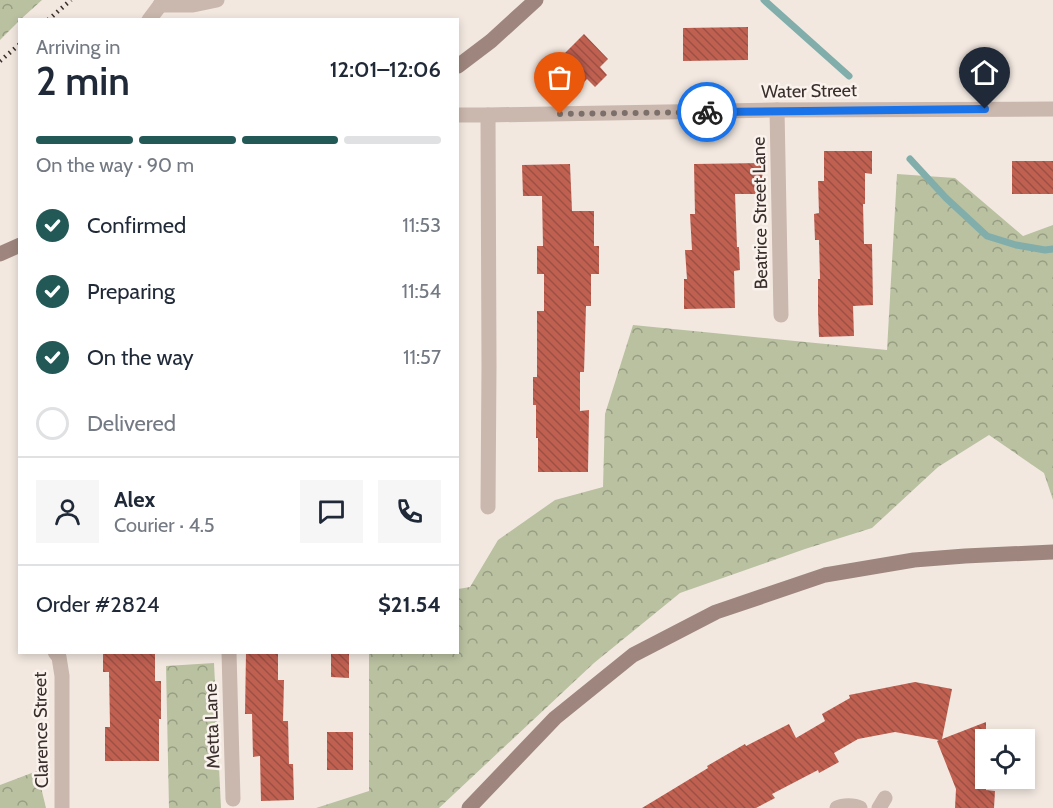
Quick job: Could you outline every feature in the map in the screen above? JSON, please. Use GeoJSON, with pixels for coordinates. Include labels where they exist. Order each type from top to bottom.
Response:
{"type":"FeatureCollection","features":[{"type":"Feature","properties":{"kind":"main road"},"geometry":{"type":"LineString","coordinates":[[459,65],[491,41],[536,0]]}},
{"type":"Feature","properties":{"kind":"main road"},"geometry":{"type":"LineString","coordinates":[[0,254],[18,246]]}},
{"type":"Feature","properties":{"kind":"main road"},"geometry":{"type":"LineString","coordinates":[[469,808],[555,718],[633,655],[716,612],[825,575],[914,560],[1053,552]]}},
{"type":"Feature","properties":{"kind":"street"},"geometry":{"type":"LineString","coordinates":[[151,18],[162,3],[192,5],[217,0]]}},
{"type":"Feature","properties":{"kind":"street","name":"Water Street"},"geometry":{"type":"LineString","coordinates":[[459,115],[1053,108]]}},
{"type":"Feature","properties":{"kind":"street","name":"Beatrice Street Lane"},"geometry":{"type":"LineString","coordinates":[[777,110],[781,315]]}},
{"type":"Feature","properties":{"kind":"street"},"geometry":{"type":"LineString","coordinates":[[488,116],[488,507]]}},
{"type":"Feature","properties":{"kind":"street","name":"Clarence Street"},"geometry":{"type":"LineString","coordinates":[[57,654],[62,676],[62,808]]}},
{"type":"Feature","properties":{"kind":"street","name":"Metta Lane"},"geometry":{"type":"LineString","coordinates":[[229,654],[233,799]]}},
{"type":"Feature","properties":{"kind":"street"},"geometry":{"type":"LineString","coordinates":[[837,808],[841,806],[860,808]]}},
{"type":"Feature","properties":{"kind":"green space"},"geometry":{"type":"Polygon","coordinates":[[[0,0],[42,0],[22,18],[18,18],[18,22],[0,40],[0,0]]]}},
{"type":"Feature","properties":{"kind":"green space"},"geometry":{"type":"Polygon","coordinates":[[[897,174],[955,178],[1023,236],[1053,225],[1053,500],[1044,473],[989,435],[938,467],[872,528],[680,593],[594,663],[439,808],[316,808],[369,791],[369,654],[459,654],[459,589],[470,587],[498,540],[555,500],[603,487],[605,414],[633,325],[887,350],[897,174]]]}},
{"type":"Feature","properties":{"kind":"green space"},"geometry":{"type":"Polygon","coordinates":[[[214,663],[221,808],[169,808],[166,666],[214,663]]]}},
{"type":"Feature","properties":{"kind":"green space"},"geometry":{"type":"Polygon","coordinates":[[[37,771],[46,808],[0,808],[0,785],[37,771]]]}},
{"type":"Feature","properties":{"kind":"building"},"geometry":{"type":"Polygon","coordinates":[[[748,27],[748,60],[683,61],[683,28],[748,27]]]}},
{"type":"Feature","properties":{"kind":"building"},"geometry":{"type":"Polygon","coordinates":[[[584,34],[608,59],[600,67],[607,75],[595,87],[587,79],[584,82],[561,57],[584,34]]]}},
{"type":"Feature","properties":{"kind":"building"},"geometry":{"type":"Polygon","coordinates":[[[824,151],[872,151],[872,174],[865,173],[865,204],[863,204],[864,244],[872,244],[873,305],[853,306],[854,336],[819,337],[819,240],[815,240],[814,214],[819,213],[818,181],[824,181],[824,151]]]}},
{"type":"Feature","properties":{"kind":"building"},"geometry":{"type":"Polygon","coordinates":[[[1012,161],[1053,161],[1053,194],[1012,194],[1012,161]]]}},
{"type":"Feature","properties":{"kind":"building"},"geometry":{"type":"Polygon","coordinates":[[[762,163],[763,194],[735,194],[740,270],[734,271],[735,308],[684,309],[684,279],[687,279],[685,250],[692,250],[690,214],[695,214],[694,164],[762,163]]]}},
{"type":"Feature","properties":{"kind":"building"},"geometry":{"type":"Polygon","coordinates":[[[570,164],[572,211],[594,211],[594,246],[599,246],[599,274],[591,274],[591,306],[586,306],[584,372],[580,372],[580,411],[589,410],[588,472],[538,472],[533,377],[537,377],[537,311],[544,311],[544,274],[537,274],[537,246],[543,246],[542,196],[523,196],[522,165],[570,164]]]}},
{"type":"Feature","properties":{"kind":"building"},"geometry":{"type":"Polygon","coordinates":[[[103,654],[155,654],[155,681],[161,681],[159,761],[105,761],[105,727],[110,727],[109,672],[103,672],[103,654]]]}},
{"type":"Feature","properties":{"kind":"building"},"geometry":{"type":"Polygon","coordinates":[[[246,654],[278,654],[278,680],[284,680],[283,721],[288,721],[289,764],[293,764],[294,800],[261,801],[260,756],[253,757],[252,714],[245,714],[246,654]]]}},
{"type":"Feature","properties":{"kind":"building"},"geometry":{"type":"Polygon","coordinates":[[[331,654],[349,654],[349,678],[331,677],[331,654]]]}},
{"type":"Feature","properties":{"kind":"building"},"geometry":{"type":"Polygon","coordinates":[[[915,682],[952,689],[942,739],[986,722],[986,729],[975,729],[975,789],[995,791],[994,808],[955,808],[956,789],[937,741],[939,740],[895,732],[858,739],[834,753],[839,762],[819,773],[818,770],[772,794],[775,798],[756,808],[642,808],[745,744],[746,746],[789,724],[796,738],[825,721],[822,714],[850,698],[849,695],[915,682]]]}},
{"type":"Feature","properties":{"kind":"building"},"geometry":{"type":"Polygon","coordinates":[[[327,732],[353,732],[353,770],[327,770],[327,732]]]}},
{"type":"Feature","properties":{"kind":"waterway"},"geometry":{"type":"LineString","coordinates":[[764,0],[849,76]]}},
{"type":"Feature","properties":{"kind":"waterway"},"geometry":{"type":"LineString","coordinates":[[910,159],[946,198],[987,236],[1016,245],[1045,250],[1053,249]]}},
{"type":"Feature","properties":{"kind":"railway"},"geometry":{"type":"LineString","coordinates":[[50,18],[71,0]]}},
{"type":"Feature","properties":{"kind":"railway"},"geometry":{"type":"LineString","coordinates":[[0,61],[18,46]]}},
{"type":"Feature","properties":{"kind":"way so far"},"geometry":{"type":"LineString","coordinates":[[560,114],[707,112]]}},
{"type":"Feature","properties":{"kind":"route"},"geometry":{"type":"LineString","coordinates":[[707,112],[985,109]]}}]}
